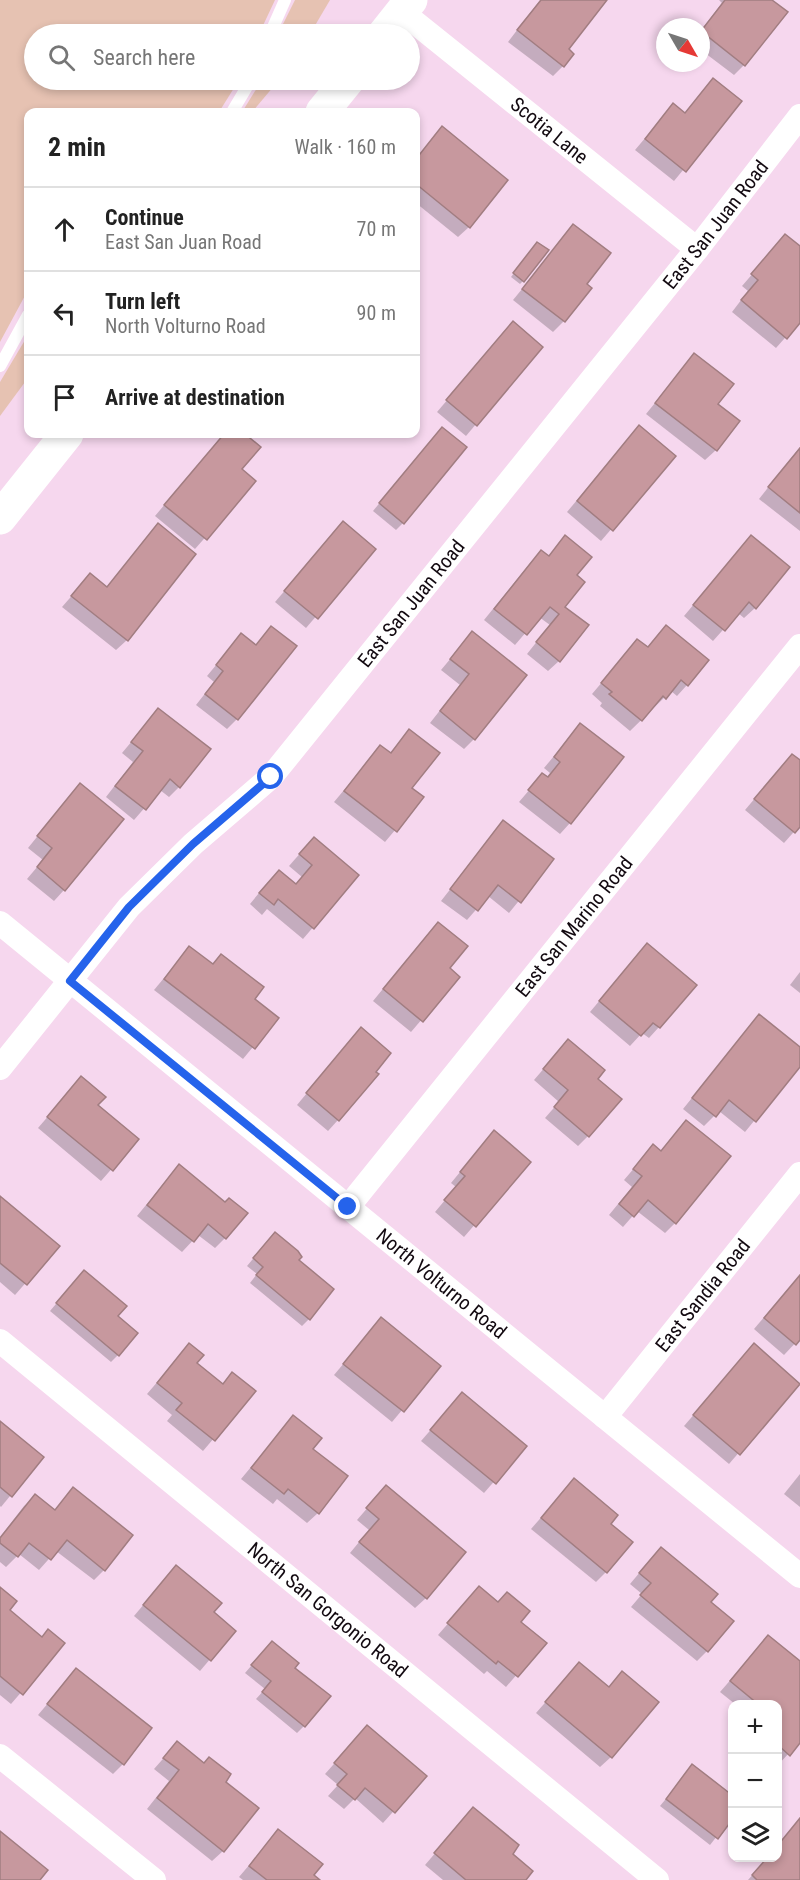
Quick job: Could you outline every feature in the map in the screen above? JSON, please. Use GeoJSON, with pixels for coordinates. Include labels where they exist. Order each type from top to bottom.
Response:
{"type":"FeatureCollection","features":[{"type":"Feature","properties":{"kind":"main road"},"geometry":{"type":"LineString","coordinates":[[325,108],[340,90]]}},
{"type":"Feature","properties":{"kind":"main road"},"geometry":{"type":"LineString","coordinates":[[0,518],[64,438]]}},
{"type":"Feature","properties":{"kind":"street","name":"Scotia Lane"},"geometry":{"type":"LineString","coordinates":[[420,31],[697,249]]}},
{"type":"Feature","properties":{"kind":"street","name":"East San Juan Road"},"geometry":{"type":"LineString","coordinates":[[0,1068],[129,907],[193,844],[271,777],[697,249],[800,116]]}},
{"type":"Feature","properties":{"kind":"street","name":"East San Marino Road"},"geometry":{"type":"LineString","coordinates":[[348,1207],[800,646]]}},
{"type":"Feature","properties":{"kind":"street","name":"North Volturno Road"},"geometry":{"type":"LineString","coordinates":[[0,923],[800,1576]]}},
{"type":"Feature","properties":{"kind":"street","name":"East Sandia Road"},"geometry":{"type":"LineString","coordinates":[[605,1418],[800,1174]]}},
{"type":"Feature","properties":{"kind":"street","name":"North San Gorgonio Road"},"geometry":{"type":"LineString","coordinates":[[0,1341],[657,1880]]}},
{"type":"Feature","properties":{"kind":"street"},"geometry":{"type":"LineString","coordinates":[[0,1756],[154,1880]]}},
{"type":"Feature","properties":{"kind":"lane"},"geometry":{"type":"LineString","coordinates":[[274,24],[285,0]]}},
{"type":"Feature","properties":{"kind":"lane"},"geometry":{"type":"LineString","coordinates":[[234,108],[244,90]]}},
{"type":"Feature","properties":{"kind":"lane"},"geometry":{"type":"LineString","coordinates":[[0,366],[24,322]]}},
{"type":"Feature","properties":{"kind":"shaded area"},"geometry":{"type":"Polygon","coordinates":[[[0,0],[275,0],[264,24],[24,24],[24,90],[233,90],[222,108],[24,108],[24,297],[0,342],[0,0]]]}},
{"type":"Feature","properties":{"kind":"shaded area"},"geometry":{"type":"Polygon","coordinates":[[[295,0],[330,0],[316,24],[283,24],[295,0]]]}},
{"type":"Feature","properties":{"kind":"shaded area"},"geometry":{"type":"Polygon","coordinates":[[[256,90],[271,90],[255,108],[244,108],[256,90]]]}},
{"type":"Feature","properties":{"kind":"shaded area"},"geometry":{"type":"Polygon","coordinates":[[[24,342],[24,383],[0,416],[0,382],[24,342]]]}},
{"type":"Feature","properties":{"kind":"building"},"geometry":{"type":"Polygon","coordinates":[[[541,0],[607,0],[569,49],[574,54],[564,67],[517,30],[541,0]]]}},
{"type":"Feature","properties":{"kind":"building"},"geometry":{"type":"Polygon","coordinates":[[[725,0],[772,0],[788,12],[745,66],[710,38],[710,19],[725,0]]]}},
{"type":"Feature","properties":{"kind":"building"},"geometry":{"type":"Polygon","coordinates":[[[713,78],[742,101],[686,172],[645,139],[673,103],[685,113],[713,78]]]}},
{"type":"Feature","properties":{"kind":"building"},"geometry":{"type":"Polygon","coordinates":[[[442,126],[508,180],[470,228],[420,187],[420,154],[442,126]]]}},
{"type":"Feature","properties":{"kind":"building"},"geometry":{"type":"Polygon","coordinates":[[[573,224],[611,253],[587,284],[592,288],[565,322],[522,289],[573,224]]]}},
{"type":"Feature","properties":{"kind":"building"},"geometry":{"type":"Polygon","coordinates":[[[785,234],[800,246],[800,323],[787,339],[741,300],[758,280],[751,274],[785,234]]]}},
{"type":"Feature","properties":{"kind":"building"},"geometry":{"type":"Polygon","coordinates":[[[537,242],[549,250],[524,282],[513,273],[537,242]]]}},
{"type":"Feature","properties":{"kind":"building"},"geometry":{"type":"Polygon","coordinates":[[[513,321],[543,347],[477,426],[446,400],[513,321]]]}},
{"type":"Feature","properties":{"kind":"building"},"geometry":{"type":"Polygon","coordinates":[[[694,353],[734,384],[718,404],[740,421],[717,451],[655,403],[694,353]]]}},
{"type":"Feature","properties":{"kind":"building"},"geometry":{"type":"Polygon","coordinates":[[[639,425],[676,456],[613,531],[577,501],[639,425]]]}},
{"type":"Feature","properties":{"kind":"building"},"geometry":{"type":"Polygon","coordinates":[[[442,427],[467,447],[404,524],[379,503],[442,427]]]}},
{"type":"Feature","properties":{"kind":"building"},"geometry":{"type":"Polygon","coordinates":[[[221,438],[250,438],[261,447],[242,469],[256,481],[207,540],[164,505],[221,438]]]}},
{"type":"Feature","properties":{"kind":"building"},"geometry":{"type":"Polygon","coordinates":[[[800,448],[800,513],[768,487],[800,448]]]}},
{"type":"Feature","properties":{"kind":"building"},"geometry":{"type":"Polygon","coordinates":[[[343,521],[376,549],[318,619],[284,591],[343,521]]]}},
{"type":"Feature","properties":{"kind":"building"},"geometry":{"type":"Polygon","coordinates":[[[158,523],[196,554],[128,641],[71,596],[90,573],[107,587],[158,523]]]}},
{"type":"Feature","properties":{"kind":"building"},"geometry":{"type":"Polygon","coordinates":[[[565,535],[592,557],[577,575],[585,582],[565,607],[589,625],[560,662],[536,642],[559,614],[550,607],[527,635],[494,609],[541,550],[549,556],[565,535]]]}},
{"type":"Feature","properties":{"kind":"building"},"geometry":{"type":"Polygon","coordinates":[[[751,535],[790,567],[756,609],[749,602],[725,631],[693,605],[751,535]]]}},
{"type":"Feature","properties":{"kind":"building"},"geometry":{"type":"Polygon","coordinates":[[[666,625],[709,660],[688,686],[681,680],[666,699],[663,696],[642,721],[609,694],[612,692],[601,683],[637,639],[648,647],[666,625]]]}},
{"type":"Feature","properties":{"kind":"building"},"geometry":{"type":"Polygon","coordinates":[[[271,626],[297,646],[238,720],[205,694],[223,671],[216,665],[241,633],[256,645],[271,626]]]}},
{"type":"Feature","properties":{"kind":"building"},"geometry":{"type":"Polygon","coordinates":[[[472,631],[527,675],[475,740],[440,711],[469,674],[450,659],[472,631]]]}},
{"type":"Feature","properties":{"kind":"building"},"geometry":{"type":"Polygon","coordinates":[[[158,708],[211,749],[180,788],[170,779],[146,810],[115,786],[143,751],[131,742],[158,708]]]}},
{"type":"Feature","properties":{"kind":"building"},"geometry":{"type":"Polygon","coordinates":[[[580,723],[624,757],[571,824],[528,790],[542,773],[548,777],[560,762],[554,757],[580,723]]]}},
{"type":"Feature","properties":{"kind":"building"},"geometry":{"type":"Polygon","coordinates":[[[409,729],[440,753],[412,788],[424,797],[397,832],[344,791],[380,745],[391,753],[409,729]]]}},
{"type":"Feature","properties":{"kind":"building"},"geometry":{"type":"Polygon","coordinates":[[[792,754],[800,760],[800,827],[795,833],[754,799],[792,754]]]}},
{"type":"Feature","properties":{"kind":"building"},"geometry":{"type":"Polygon","coordinates":[[[80,783],[124,819],[65,891],[37,867],[52,848],[37,836],[80,783]]]}},
{"type":"Feature","properties":{"kind":"building"},"geometry":{"type":"Polygon","coordinates":[[[503,820],[554,859],[521,903],[498,885],[478,911],[450,889],[503,820]]]}},
{"type":"Feature","properties":{"kind":"building"},"geometry":{"type":"Polygon","coordinates":[[[314,837],[359,875],[314,929],[278,899],[274,905],[259,893],[279,870],[296,884],[312,865],[299,854],[314,837]]]}},
{"type":"Feature","properties":{"kind":"building"},"geometry":{"type":"Polygon","coordinates":[[[438,922],[468,946],[450,968],[460,977],[423,1022],[383,989],[438,922]]]}},
{"type":"Feature","properties":{"kind":"building"},"geometry":{"type":"Polygon","coordinates":[[[647,943],[697,985],[660,1028],[653,1023],[641,1036],[599,1001],[647,943]]]}},
{"type":"Feature","properties":{"kind":"building"},"geometry":{"type":"Polygon","coordinates":[[[189,946],[213,964],[221,954],[264,987],[255,999],[279,1018],[255,1049],[164,979],[189,946]]]}},
{"type":"Feature","properties":{"kind":"building"},"geometry":{"type":"Polygon","coordinates":[[[759,1014],[800,1047],[800,1067],[756,1122],[729,1100],[716,1117],[692,1098],[759,1014]]]}},
{"type":"Feature","properties":{"kind":"building"},"geometry":{"type":"Polygon","coordinates":[[[361,1027],[391,1053],[376,1072],[379,1074],[339,1121],[306,1093],[361,1027]]]}},
{"type":"Feature","properties":{"kind":"building"},"geometry":{"type":"Polygon","coordinates":[[[568,1039],[605,1070],[598,1079],[622,1099],[589,1137],[554,1107],[568,1090],[543,1069],[568,1039]]]}},
{"type":"Feature","properties":{"kind":"building"},"geometry":{"type":"Polygon","coordinates":[[[81,1076],[106,1097],[98,1105],[139,1139],[113,1171],[47,1117],[81,1076]]]}},
{"type":"Feature","properties":{"kind":"building"},"geometry":{"type":"Polygon","coordinates":[[[686,1120],[731,1156],[676,1224],[648,1200],[634,1217],[619,1204],[642,1176],[633,1169],[653,1144],[661,1151],[686,1120]]]}},
{"type":"Feature","properties":{"kind":"building"},"geometry":{"type":"Polygon","coordinates":[[[494,1130],[531,1162],[476,1227],[444,1200],[465,1176],[460,1172],[494,1130]]]}},
{"type":"Feature","properties":{"kind":"building"},"geometry":{"type":"Polygon","coordinates":[[[179,1164],[225,1202],[229,1198],[248,1213],[226,1239],[208,1224],[194,1242],[147,1205],[179,1164]]]}},
{"type":"Feature","properties":{"kind":"building"},"geometry":{"type":"Polygon","coordinates":[[[0,1196],[60,1246],[27,1285],[0,1263],[0,1196]]]}},
{"type":"Feature","properties":{"kind":"building"},"geometry":{"type":"Polygon","coordinates":[[[275,1232],[298,1251],[302,1257],[299,1260],[334,1289],[310,1320],[256,1275],[263,1267],[253,1258],[275,1232]]]}},
{"type":"Feature","properties":{"kind":"building"},"geometry":{"type":"Polygon","coordinates":[[[84,1270],[127,1306],[118,1316],[138,1333],[119,1356],[56,1303],[84,1270]]]}},
{"type":"Feature","properties":{"kind":"building"},"geometry":{"type":"Polygon","coordinates":[[[800,1275],[800,1340],[796,1345],[764,1318],[800,1275]]]}},
{"type":"Feature","properties":{"kind":"building"},"geometry":{"type":"Polygon","coordinates":[[[381,1317],[441,1366],[404,1412],[343,1364],[381,1317]]]}},
{"type":"Feature","properties":{"kind":"building"},"geometry":{"type":"Polygon","coordinates":[[[189,1343],[204,1355],[197,1363],[223,1384],[232,1372],[256,1391],[215,1441],[176,1410],[182,1403],[157,1383],[189,1343]]]}},
{"type":"Feature","properties":{"kind":"building"},"geometry":{"type":"Polygon","coordinates":[[[754,1343],[800,1384],[740,1455],[693,1415],[754,1343]]]}},
{"type":"Feature","properties":{"kind":"building"},"geometry":{"type":"Polygon","coordinates":[[[462,1392],[527,1446],[496,1484],[430,1430],[462,1392]]]}},
{"type":"Feature","properties":{"kind":"building"},"geometry":{"type":"Polygon","coordinates":[[[293,1415],[322,1438],[313,1449],[348,1476],[319,1514],[288,1489],[284,1494],[251,1468],[293,1415]]]}},
{"type":"Feature","properties":{"kind":"building"},"geometry":{"type":"Polygon","coordinates":[[[0,1421],[44,1457],[12,1497],[0,1487],[0,1421]]]}},
{"type":"Feature","properties":{"kind":"building"},"geometry":{"type":"Polygon","coordinates":[[[574,1478],[618,1515],[611,1524],[633,1542],[607,1573],[541,1518],[574,1478]]]}},
{"type":"Feature","properties":{"kind":"building"},"geometry":{"type":"Polygon","coordinates":[[[386,1485],[466,1552],[427,1599],[359,1542],[379,1519],[366,1508],[386,1485]]]}},
{"type":"Feature","properties":{"kind":"building"},"geometry":{"type":"Polygon","coordinates":[[[73,1487],[133,1535],[105,1571],[67,1540],[51,1560],[29,1543],[18,1557],[0,1543],[0,1538],[35,1494],[55,1510],[73,1487]]]}},
{"type":"Feature","properties":{"kind":"building"},"geometry":{"type":"Polygon","coordinates":[[[661,1547],[718,1594],[711,1602],[734,1621],[708,1652],[640,1595],[651,1583],[639,1573],[661,1547]]]}},
{"type":"Feature","properties":{"kind":"building"},"geometry":{"type":"Polygon","coordinates":[[[176,1565],[222,1603],[214,1612],[236,1631],[211,1661],[143,1605],[176,1565]]]}},
{"type":"Feature","properties":{"kind":"building"},"geometry":{"type":"Polygon","coordinates":[[[479,1586],[498,1602],[507,1592],[530,1611],[521,1622],[547,1643],[518,1677],[498,1661],[496,1664],[447,1623],[479,1586]]]}},
{"type":"Feature","properties":{"kind":"building"},"geometry":{"type":"Polygon","coordinates":[[[0,1587],[17,1601],[10,1610],[42,1637],[48,1629],[65,1643],[23,1695],[0,1676],[0,1587]]]}},
{"type":"Feature","properties":{"kind":"building"},"geometry":{"type":"Polygon","coordinates":[[[768,1635],[800,1661],[800,1743],[790,1756],[782,1749],[782,1700],[753,1700],[730,1681],[768,1635]]]}},
{"type":"Feature","properties":{"kind":"building"},"geometry":{"type":"Polygon","coordinates":[[[272,1641],[299,1663],[295,1668],[331,1696],[305,1727],[262,1692],[271,1681],[251,1665],[272,1641]]]}},
{"type":"Feature","properties":{"kind":"building"},"geometry":{"type":"Polygon","coordinates":[[[579,1662],[609,1687],[622,1671],[659,1702],[612,1758],[545,1702],[579,1662]]]}},
{"type":"Feature","properties":{"kind":"building"},"geometry":{"type":"Polygon","coordinates":[[[76,1668],[152,1728],[124,1765],[47,1704],[76,1668]]]}},
{"type":"Feature","properties":{"kind":"building"},"geometry":{"type":"Polygon","coordinates":[[[367,1725],[427,1776],[395,1813],[365,1788],[355,1800],[337,1785],[347,1774],[334,1763],[367,1725]]]}},
{"type":"Feature","properties":{"kind":"building"},"geometry":{"type":"Polygon","coordinates":[[[177,1741],[204,1763],[209,1757],[231,1774],[226,1782],[259,1808],[224,1852],[157,1798],[179,1770],[163,1758],[177,1741]]]}},
{"type":"Feature","properties":{"kind":"building"},"geometry":{"type":"Polygon","coordinates":[[[692,1764],[728,1792],[728,1825],[718,1839],[666,1799],[692,1764]]]}},
{"type":"Feature","properties":{"kind":"building"},"geometry":{"type":"Polygon","coordinates":[[[473,1807],[519,1845],[513,1854],[533,1871],[526,1880],[466,1880],[434,1853],[473,1807]]]}},
{"type":"Feature","properties":{"kind":"building"},"geometry":{"type":"Polygon","coordinates":[[[800,1818],[800,1880],[757,1880],[752,1875],[763,1862],[782,1862],[782,1840],[800,1818]]]}},
{"type":"Feature","properties":{"kind":"building"},"geometry":{"type":"Polygon","coordinates":[[[278,1829],[323,1864],[314,1875],[320,1880],[267,1880],[249,1866],[278,1829]]]}},
{"type":"Feature","properties":{"kind":"building"},"geometry":{"type":"Polygon","coordinates":[[[0,1831],[48,1870],[40,1880],[0,1880],[0,1831]]]}},
{"type":"Feature","properties":{"kind":"route"},"geometry":{"type":"LineString","coordinates":[[271,777],[193,844],[129,907],[70,981],[348,1207]]}}]}
